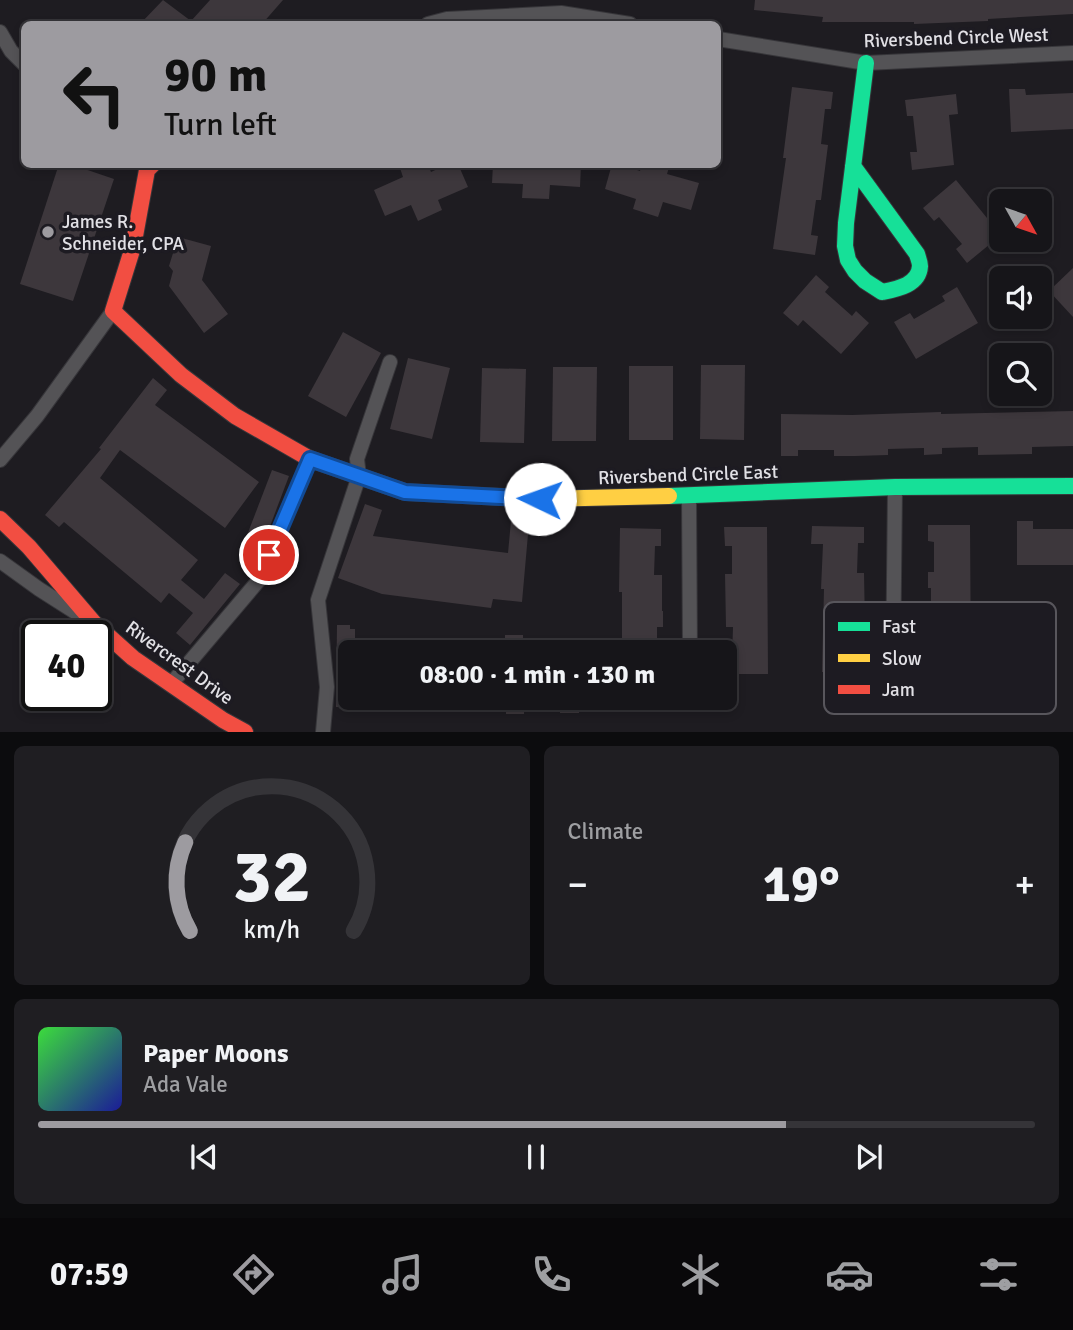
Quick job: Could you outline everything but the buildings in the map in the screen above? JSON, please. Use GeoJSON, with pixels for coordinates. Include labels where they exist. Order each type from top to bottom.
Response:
{"type":"FeatureCollection","features":[{"type":"Feature","properties":{"kind":"street"},"geometry":{"type":"LineString","coordinates":[[439,21],[561,13],[611,21]]}},
{"type":"Feature","properties":{"kind":"street"},"geometry":{"type":"LineString","coordinates":[[0,32],[11,51],[21,61]]}},
{"type":"Feature","properties":{"kind":"street","name":"Riversbend Circle West"},"geometry":{"type":"LineString","coordinates":[[721,39],[866,63],[1073,53]]}},
{"type":"Feature","properties":{"kind":"street"},"geometry":{"type":"LineString","coordinates":[[853,166],[917,254],[920,266],[915,279],[899,289],[882,292],[869,284],[855,272],[846,254],[845,232],[853,166],[866,63]]}},
{"type":"Feature","properties":{"kind":"street"},"geometry":{"type":"LineString","coordinates":[[0,460],[37,416],[113,311],[133,247],[147,168]]}},
{"type":"Feature","properties":{"kind":"street"},"geometry":{"type":"LineString","coordinates":[[113,311],[181,374],[235,416],[310,459],[259,580],[171,684]]}},
{"type":"Feature","properties":{"kind":"street"},"geometry":{"type":"LineString","coordinates":[[323,732],[327,687],[318,600],[359,476],[357,459],[390,362]]}},
{"type":"Feature","properties":{"kind":"street","name":"Riversbend Circle East"},"geometry":{"type":"LineString","coordinates":[[310,459],[405,492],[540,499],[895,487],[1073,486]]}},
{"type":"Feature","properties":{"kind":"street"},"geometry":{"type":"LineString","coordinates":[[894,602],[895,487]]}},
{"type":"Feature","properties":{"kind":"street"},"geometry":{"type":"LineString","coordinates":[[689,496],[690,640]]}},
{"type":"Feature","properties":{"kind":"street","name":"Rivercrest Drive"},"geometry":{"type":"LineString","coordinates":[[0,519],[37,555],[91,620]]}},
{"type":"Feature","properties":{"kind":"street","name":"Rivercrest Drive"},"geometry":{"type":"LineString","coordinates":[[0,561],[89,620]]}},
{"type":"Feature","properties":{"kind":"street","name":"Rivercrest Drive"},"geometry":{"type":"LineString","coordinates":[[112,639],[133,658],[223,720],[245,732]]}},
{"type":"Feature","properties":{"kind":"traffic: fast"},"geometry":{"type":"LineString","coordinates":[[853,166],[917,254],[919,272],[916,278],[906,285],[882,292],[855,271],[848,260],[845,246],[846,223],[866,63]]}},
{"type":"Feature","properties":{"kind":"traffic: fast"},"geometry":{"type":"LineString","coordinates":[[669,496],[895,487],[1073,486]]}},
{"type":"Feature","properties":{"kind":"traffic: slow"},"geometry":{"type":"LineString","coordinates":[[356,475],[405,492],[542,499],[669,496]]}},
{"type":"Feature","properties":{"kind":"traffic: jam"},"geometry":{"type":"LineString","coordinates":[[149,168],[133,247],[113,311],[181,375],[235,416],[310,459],[356,475]]}},
{"type":"Feature","properties":{"kind":"traffic: jam"},"geometry":{"type":"LineString","coordinates":[[0,519],[29,547],[94,623],[133,658],[223,720],[245,732]]}},
{"type":"Feature","properties":{"kind":"place","name":"James R. Schneider, CPA"},"geometry":{"type":"Point","coordinates":[48,232]}},
{"type":"Feature","properties":{"kind":"route"},"geometry":{"type":"LineString","coordinates":[[269,555],[310,459],[405,492],[540,499]]}}]}
